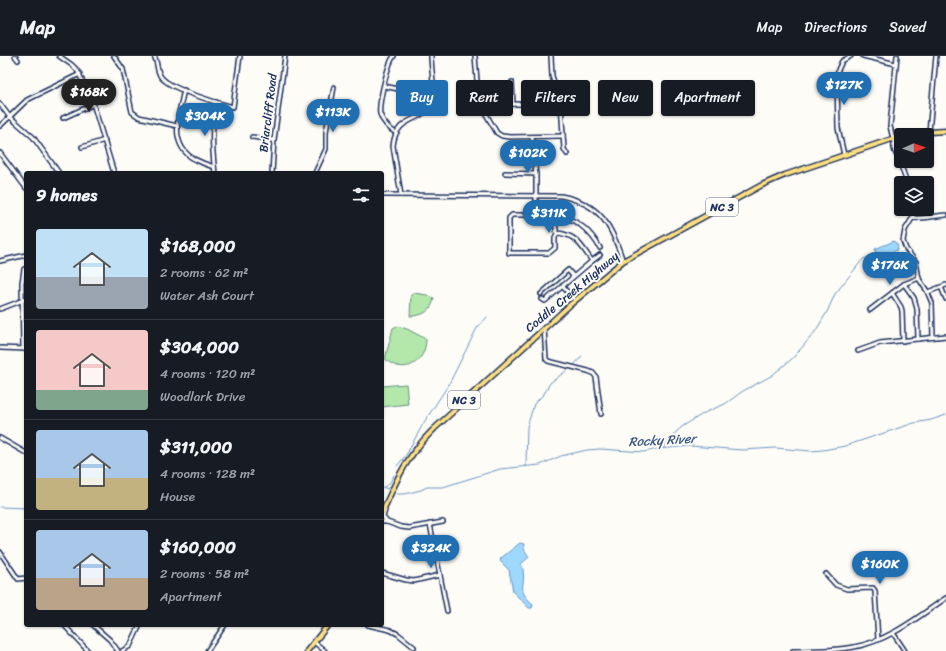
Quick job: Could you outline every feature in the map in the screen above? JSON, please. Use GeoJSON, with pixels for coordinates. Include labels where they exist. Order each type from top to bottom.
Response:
{"type":"FeatureCollection","features":[{"type":"Feature","properties":{"kind":"main road"},"geometry":{"type":"LineString","coordinates":[[934,132],[946,132]]}},
{"type":"Feature","properties":{"kind":"main road","name":"Coddle Creek Highway"},"geometry":{"type":"LineString","coordinates":[[385,507],[399,476],[417,447],[434,428],[575,300],[623,261],[762,185],[785,175],[844,155],[893,141]]}},
{"type":"Feature","properties":{"kind":"main road"},"geometry":{"type":"LineString","coordinates":[[307,651],[326,627]]}},
{"type":"Feature","properties":{"kind":"street"},"geometry":{"type":"LineString","coordinates":[[15,56],[18,60]]}},
{"type":"Feature","properties":{"kind":"street"},"geometry":{"type":"LineString","coordinates":[[59,56],[72,65],[80,74],[94,104],[113,171]]}},
{"type":"Feature","properties":{"kind":"street"},"geometry":{"type":"LineString","coordinates":[[114,56],[123,69],[132,112],[139,117],[177,126]]}},
{"type":"Feature","properties":{"kind":"street"},"geometry":{"type":"LineString","coordinates":[[154,56],[160,76],[165,80],[184,90],[216,102],[233,106],[240,56]]}},
{"type":"Feature","properties":{"kind":"street","name":"Briarcliff Road"},"geometry":{"type":"LineString","coordinates":[[272,171],[274,140],[284,56]]}},
{"type":"Feature","properties":{"kind":"street"},"geometry":{"type":"LineString","coordinates":[[394,56],[389,64],[380,103],[381,116],[387,125],[396,133]]}},
{"type":"Feature","properties":{"kind":"street"},"geometry":{"type":"LineString","coordinates":[[401,195],[393,146],[396,133],[400,127],[423,113],[431,103],[433,91],[431,56]]}},
{"type":"Feature","properties":{"kind":"street"},"geometry":{"type":"LineString","coordinates":[[475,56],[477,80]]}},
{"type":"Feature","properties":{"kind":"street"},"geometry":{"type":"LineString","coordinates":[[551,56],[553,80]]}},
{"type":"Feature","properties":{"kind":"street"},"geometry":{"type":"LineString","coordinates":[[844,155],[838,128],[836,80],[838,70],[842,62],[851,56]]}},
{"type":"Feature","properties":{"kind":"street"},"geometry":{"type":"LineString","coordinates":[[864,56],[896,64]]}},
{"type":"Feature","properties":{"kind":"street"},"geometry":{"type":"LineString","coordinates":[[897,56],[890,126],[893,141],[905,176]]}},
{"type":"Feature","properties":{"kind":"street"},"geometry":{"type":"LineString","coordinates":[[929,128],[936,56]]}},
{"type":"Feature","properties":{"kind":"street"},"geometry":{"type":"LineString","coordinates":[[0,126],[27,100],[80,74]]}},
{"type":"Feature","properties":{"kind":"street"},"geometry":{"type":"LineString","coordinates":[[384,86],[396,89]]}},
{"type":"Feature","properties":{"kind":"street"},"geometry":{"type":"LineString","coordinates":[[316,171],[326,149],[326,132],[334,87]]}},
{"type":"Feature","properties":{"kind":"street"},"geometry":{"type":"LineString","coordinates":[[184,90],[177,126],[179,141],[187,154],[214,168]]}},
{"type":"Feature","properties":{"kind":"street"},"geometry":{"type":"LineString","coordinates":[[215,171],[212,130],[216,102]]}},
{"type":"Feature","properties":{"kind":"street"},"geometry":{"type":"LineString","coordinates":[[0,104],[9,116],[33,137],[58,171]]}},
{"type":"Feature","properties":{"kind":"street"},"geometry":{"type":"LineString","coordinates":[[63,118],[94,104]]}},
{"type":"Feature","properties":{"kind":"street"},"geometry":{"type":"LineString","coordinates":[[513,104],[521,104]]}},
{"type":"Feature","properties":{"kind":"street"},"geometry":{"type":"LineString","coordinates":[[487,116],[497,133],[502,136],[510,138],[563,136]]}},
{"type":"Feature","properties":{"kind":"street"},"geometry":{"type":"LineString","coordinates":[[562,116],[564,149],[567,154]]}},
{"type":"Feature","properties":{"kind":"street"},"geometry":{"type":"LineString","coordinates":[[252,137],[274,140]]}},
{"type":"Feature","properties":{"kind":"street"},"geometry":{"type":"LineString","coordinates":[[532,137],[536,174],[536,214]]}},
{"type":"Feature","properties":{"kind":"street"},"geometry":{"type":"LineString","coordinates":[[82,147],[105,140]]}},
{"type":"Feature","properties":{"kind":"street"},"geometry":{"type":"LineString","coordinates":[[0,153],[24,185]]}},
{"type":"Feature","properties":{"kind":"street"},"geometry":{"type":"LineString","coordinates":[[504,173],[536,174]]}},
{"type":"Feature","properties":{"kind":"street"},"geometry":{"type":"LineString","coordinates":[[384,195],[561,196],[572,198],[590,207],[606,221],[623,261]]}},
{"type":"Feature","properties":{"kind":"street"},"geometry":{"type":"LineString","coordinates":[[555,218],[557,233],[555,248],[549,253],[510,253],[510,216],[514,214],[552,215],[555,218],[562,216],[582,225],[595,239],[600,248]]}},
{"type":"Feature","properties":{"kind":"street"},"geometry":{"type":"LineString","coordinates":[[933,337],[932,303],[928,292],[919,278],[916,262],[906,249],[903,241],[905,230],[912,218],[926,218],[946,215]]}},
{"type":"Feature","properties":{"kind":"street"},"geometry":{"type":"LineString","coordinates":[[557,233],[573,237],[592,261]]}},
{"type":"Feature","properties":{"kind":"street"},"geometry":{"type":"LineString","coordinates":[[0,260],[24,254]]}},
{"type":"Feature","properties":{"kind":"street"},"geometry":{"type":"LineString","coordinates":[[542,299],[545,302],[573,276],[600,255]]}},
{"type":"Feature","properties":{"kind":"street"},"geometry":{"type":"LineString","coordinates":[[0,348],[24,349],[24,299],[22,283],[24,269]]}},
{"type":"Feature","properties":{"kind":"street"},"geometry":{"type":"LineString","coordinates":[[541,294],[568,270],[573,276]]}},
{"type":"Feature","properties":{"kind":"street"},"geometry":{"type":"LineString","coordinates":[[870,310],[904,284],[919,278]]}},
{"type":"Feature","properties":{"kind":"street"},"geometry":{"type":"LineString","coordinates":[[904,284],[914,298],[917,309],[918,339]]}},
{"type":"Feature","properties":{"kind":"street"},"geometry":{"type":"LineString","coordinates":[[928,292],[946,285]]}},
{"type":"Feature","properties":{"kind":"street"},"geometry":{"type":"LineString","coordinates":[[562,286],[575,300]]}},
{"type":"Feature","properties":{"kind":"street"},"geometry":{"type":"LineString","coordinates":[[941,287],[946,299]]}},
{"type":"Feature","properties":{"kind":"street"},"geometry":{"type":"LineString","coordinates":[[892,293],[902,311],[903,341]]}},
{"type":"Feature","properties":{"kind":"street"},"geometry":{"type":"LineString","coordinates":[[0,309],[24,299]]}},
{"type":"Feature","properties":{"kind":"street"},"geometry":{"type":"LineString","coordinates":[[544,328],[546,359],[548,361],[593,372],[596,377],[601,414]]}},
{"type":"Feature","properties":{"kind":"street"},"geometry":{"type":"LineString","coordinates":[[858,351],[880,343],[946,336]]}},
{"type":"Feature","properties":{"kind":"street"},"geometry":{"type":"LineString","coordinates":[[0,438],[24,452]]}},
{"type":"Feature","properties":{"kind":"street"},"geometry":{"type":"LineString","coordinates":[[384,512],[385,507]]}},
{"type":"Feature","properties":{"kind":"street"},"geometry":{"type":"LineString","coordinates":[[384,519],[387,522],[405,528],[443,522]]}},
{"type":"Feature","properties":{"kind":"street"},"geometry":{"type":"LineString","coordinates":[[430,524],[447,611]]}},
{"type":"Feature","properties":{"kind":"street"},"geometry":{"type":"LineString","coordinates":[[0,552],[18,579],[24,578]]}},
{"type":"Feature","properties":{"kind":"street"},"geometry":{"type":"LineString","coordinates":[[384,574],[414,581],[440,575]]}},
{"type":"Feature","properties":{"kind":"street"},"geometry":{"type":"LineString","coordinates":[[826,574],[836,585],[847,589],[873,588],[875,591],[878,640]]}},
{"type":"Feature","properties":{"kind":"street"},"geometry":{"type":"LineString","coordinates":[[793,651],[855,647],[878,640],[893,633],[946,598]]}},
{"type":"Feature","properties":{"kind":"street"},"geometry":{"type":"LineString","coordinates":[[66,627],[88,651]]}},
{"type":"Feature","properties":{"kind":"street"},"geometry":{"type":"LineString","coordinates":[[95,627],[110,640],[118,651]]}},
{"type":"Feature","properties":{"kind":"street"},"geometry":{"type":"LineString","coordinates":[[122,651],[130,646],[139,627]]}},
{"type":"Feature","properties":{"kind":"street"},"geometry":{"type":"LineString","coordinates":[[207,651],[224,627]]}},
{"type":"Feature","properties":{"kind":"street"},"geometry":{"type":"LineString","coordinates":[[377,627],[390,630],[398,634],[414,647]]}},
{"type":"Feature","properties":{"kind":"street"},"geometry":{"type":"LineString","coordinates":[[893,633],[905,651]]}},
{"type":"Feature","properties":{"kind":"street"},"geometry":{"type":"LineString","coordinates":[[314,642],[325,651]]}},
{"type":"Feature","properties":{"kind":"green space"},"geometry":{"type":"Polygon","coordinates":[[[414,293],[427,295],[434,298],[433,303],[426,312],[419,315],[410,316],[411,295],[414,293]]]}},
{"type":"Feature","properties":{"kind":"green space"},"geometry":{"type":"Polygon","coordinates":[[[397,326],[407,329],[426,339],[422,355],[413,364],[399,366],[392,364],[385,359],[393,328],[397,326]]]}},
{"type":"Feature","properties":{"kind":"green space"},"geometry":{"type":"Polygon","coordinates":[[[406,384],[408,404],[384,407],[384,386],[406,384]]]}},
{"type":"Feature","properties":{"kind":"water"},"geometry":{"type":"Polygon","coordinates":[[[894,241],[898,246],[897,250],[878,259],[875,249],[894,241]]]}},
{"type":"Feature","properties":{"kind":"water"},"geometry":{"type":"Polygon","coordinates":[[[520,543],[524,544],[524,549],[529,557],[521,564],[523,568],[523,591],[526,597],[533,604],[532,608],[529,608],[513,592],[509,570],[500,561],[501,558],[520,543]]]}},
{"type":"Feature","properties":{"kind":"waterway"},"geometry":{"type":"LineString","coordinates":[[663,448],[674,434],[683,426],[706,412],[725,404],[743,391],[771,376],[793,358],[815,332],[827,312],[835,294],[863,259],[877,254]]}},
{"type":"Feature","properties":{"kind":"waterway"},"geometry":{"type":"LineString","coordinates":[[397,466],[406,455],[423,424],[449,384],[477,328],[487,317]]}},
{"type":"Feature","properties":{"kind":"waterway"},"geometry":{"type":"LineString","coordinates":[[573,366],[582,356]]}},
{"type":"Feature","properties":{"kind":"waterway"},"geometry":{"type":"LineString","coordinates":[[526,466],[527,427],[534,404],[544,394],[550,383],[570,368]]}},
{"type":"Feature","properties":{"kind":"waterway","name":"Rocky River"},"geometry":{"type":"LineString","coordinates":[[394,491],[397,494],[405,494],[427,487],[443,487],[500,469],[540,465],[561,456],[587,450],[600,449],[644,452],[690,446],[742,450],[776,448],[811,451],[823,450],[845,446],[914,423],[931,420],[946,415]]}},
{"type":"Feature","properties":{"kind":"waterway"},"geometry":{"type":"LineString","coordinates":[[384,487],[389,484],[394,475]]}},
{"type":"Feature","properties":{"kind":"waterway","name":"Rocky River"},"geometry":{"type":"LineString","coordinates":[[384,488],[391,490]]}},
{"type":"Feature","properties":{"kind":"waterway","name":"Rocky River"},"geometry":{"type":"LineString","coordinates":[[0,507],[24,508]]}}]}
